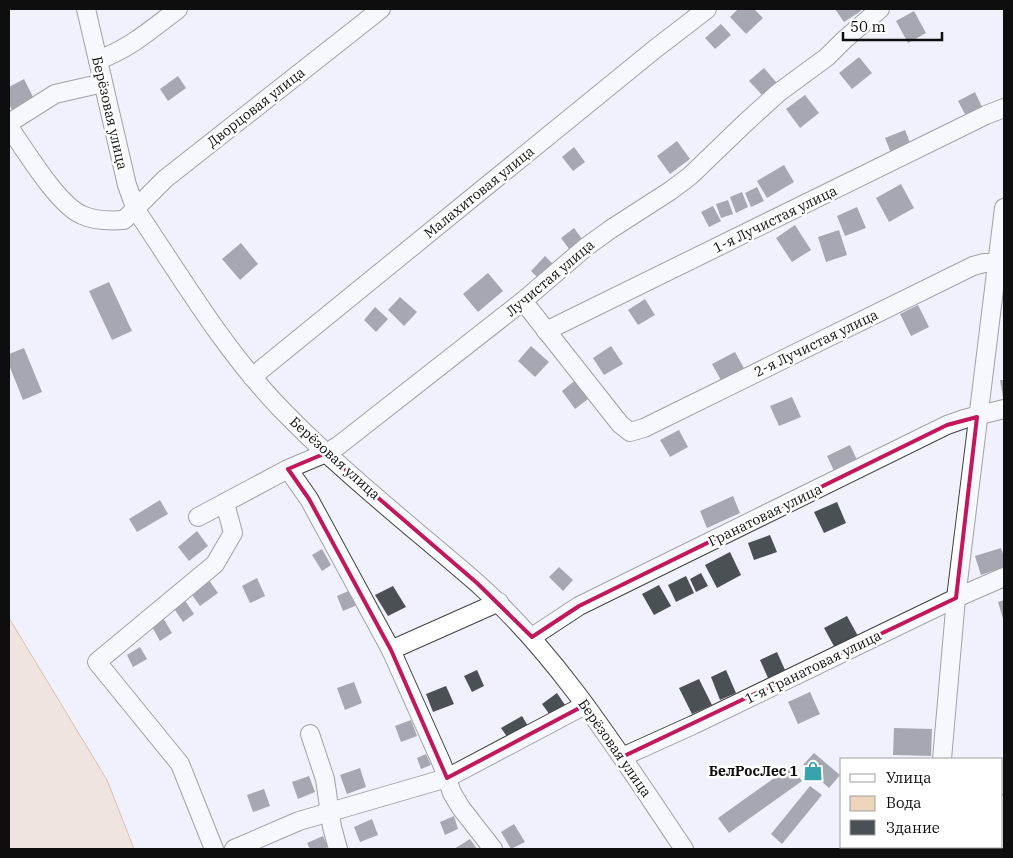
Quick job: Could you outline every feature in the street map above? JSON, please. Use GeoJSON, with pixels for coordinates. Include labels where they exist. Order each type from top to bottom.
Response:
{"type":"FeatureCollection","features":[{"type":"Feature","properties":{"kind":"street","name":"Берёзовая улица"},"geometry":{"type":"LineString","coordinates":[[86,9],[127,185],[136,210],[226,344],[281,409],[326,453],[499,602],[532,637],[585,705],[686,849]]}},
{"type":"Feature","properties":{"kind":"street"},"geometry":{"type":"LineString","coordinates":[[98,60],[139,40],[178,9]]}},
{"type":"Feature","properties":{"kind":"street","name":"Дворцовая улица"},"geometry":{"type":"LineString","coordinates":[[136,210],[165,179],[381,9]]}},
{"type":"Feature","properties":{"kind":"street","name":"Малахитовая улица"},"geometry":{"type":"LineString","coordinates":[[252,377],[655,49],[707,9]]}},
{"type":"Feature","properties":{"kind":"street","name":"Лучистая улица"},"geometry":{"type":"LineString","coordinates":[[198,517],[338,446],[523,301],[586,247],[690,176],[778,93],[827,57],[880,9]]}},
{"type":"Feature","properties":{"kind":"street"},"geometry":{"type":"LineString","coordinates":[[9,123],[55,94],[103,83]]}},
{"type":"Feature","properties":{"kind":"street","name":"1-я Лучистая улица"},"geometry":{"type":"LineString","coordinates":[[546,331],[986,115],[1004,108]]}},
{"type":"Feature","properties":{"kind":"street"},"geometry":{"type":"LineString","coordinates":[[9,127],[58,196],[82,215],[106,221],[124,220],[136,210]]}},
{"type":"Feature","properties":{"kind":"street"},"geometry":{"type":"LineString","coordinates":[[942,758],[956,598],[977,417],[1001,263],[1004,208]]}},
{"type":"Feature","properties":{"kind":"street","name":"2-я Лучистая улица"},"geometry":{"type":"LineString","coordinates":[[546,331],[620,424],[630,432],[644,428],[973,266],[984,263],[1001,263]]}},
{"type":"Feature","properties":{"kind":"street"},"geometry":{"type":"LineString","coordinates":[[523,301],[546,331]]}},
{"type":"Feature","properties":{"kind":"street","name":"Гранатовая улица"},"geometry":{"type":"LineString","coordinates":[[532,637],[579,606],[947,425],[1004,409]]}},
{"type":"Feature","properties":{"kind":"street"},"geometry":{"type":"LineString","coordinates":[[288,470],[309,499],[391,650],[460,808],[492,849]]}},
{"type":"Feature","properties":{"kind":"street"},"geometry":{"type":"LineString","coordinates":[[214,849],[180,764],[97,662],[215,564],[232,533],[225,503]]}},
{"type":"Feature","properties":{"kind":"street","name":"1-я Гранатовая улица"},"geometry":{"type":"LineString","coordinates":[[622,757],[1004,577]]}},
{"type":"Feature","properties":{"kind":"street"},"geometry":{"type":"LineString","coordinates":[[391,650],[499,602]]}},
{"type":"Feature","properties":{"kind":"street"},"geometry":{"type":"LineString","coordinates":[[234,849],[292,824],[447,778],[585,705]]}},
{"type":"Feature","properties":{"kind":"street"},"geometry":{"type":"LineString","coordinates":[[310,734],[325,779],[329,812],[338,849]]}},
{"type":"Feature","properties":{"kind":"highlighted area"},"geometry":{"type":"Polygon","coordinates":[[[977,417],[956,598],[622,757],[585,705],[447,778],[391,650],[309,499],[288,469],[326,453],[477,583],[532,637],[579,606],[947,425],[977,417]]]}},
{"type":"Feature","properties":{"kind":"water"},"geometry":{"type":"Polygon","coordinates":[[[9,618],[107,780],[134,849],[9,849],[9,618]]]}},
{"type":"Feature","properties":{"kind":"building"},"geometry":{"type":"Polygon","coordinates":[[[738,9],[754,9],[763,18],[746,34],[730,17],[738,9]]]}},
{"type":"Feature","properties":{"kind":"building"},"geometry":{"type":"Polygon","coordinates":[[[835,9],[859,9],[861,11],[844,22],[835,9]]]}},
{"type":"Feature","properties":{"kind":"building"},"geometry":{"type":"Polygon","coordinates":[[[914,11],[926,33],[908,43],[896,21],[914,11]]]}},
{"type":"Feature","properties":{"kind":"building"},"geometry":{"type":"Polygon","coordinates":[[[721,24],[731,35],[715,49],[705,38],[721,24]]]}},
{"type":"Feature","properties":{"kind":"building"},"geometry":{"type":"Polygon","coordinates":[[[859,57],[872,73],[852,89],[839,73],[859,57]]]}},
{"type":"Feature","properties":{"kind":"building"},"geometry":{"type":"Polygon","coordinates":[[[764,68],[777,83],[763,96],[749,81],[764,68]]]}},
{"type":"Feature","properties":{"kind":"building"},"geometry":{"type":"Polygon","coordinates":[[[178,76],[186,88],[168,101],[160,89],[178,76]]]}},
{"type":"Feature","properties":{"kind":"building"},"geometry":{"type":"Polygon","coordinates":[[[24,79],[34,99],[12,110],[9,104],[9,87],[24,79]]]}},
{"type":"Feature","properties":{"kind":"building"},"geometry":{"type":"Polygon","coordinates":[[[975,92],[982,107],[966,116],[958,101],[975,92]]]}},
{"type":"Feature","properties":{"kind":"building"},"geometry":{"type":"Polygon","coordinates":[[[805,95],[819,113],[800,128],[786,109],[805,95]]]}},
{"type":"Feature","properties":{"kind":"building"},"geometry":{"type":"Polygon","coordinates":[[[905,130],[911,145],[891,153],[885,138],[905,130]]]}},
{"type":"Feature","properties":{"kind":"building"},"geometry":{"type":"Polygon","coordinates":[[[677,141],[690,159],[670,174],[657,156],[677,141]]]}},
{"type":"Feature","properties":{"kind":"building"},"geometry":{"type":"Polygon","coordinates":[[[574,147],[585,162],[573,171],[562,157],[574,147]]]}},
{"type":"Feature","properties":{"kind":"building"},"geometry":{"type":"Polygon","coordinates":[[[784,165],[794,182],[767,198],[757,181],[784,165]]]}},
{"type":"Feature","properties":{"kind":"building"},"geometry":{"type":"Polygon","coordinates":[[[901,184],[914,208],[889,222],[876,198],[901,184]]]}},
{"type":"Feature","properties":{"kind":"building"},"geometry":{"type":"Polygon","coordinates":[[[757,187],[764,201],[751,207],[745,193],[757,187]]]}},
{"type":"Feature","properties":{"kind":"building"},"geometry":{"type":"Polygon","coordinates":[[[742,192],[748,207],[736,213],[730,197],[742,192]]]}},
{"type":"Feature","properties":{"kind":"building"},"geometry":{"type":"Polygon","coordinates":[[[728,200],[733,214],[721,218],[716,204],[728,200]]]}},
{"type":"Feature","properties":{"kind":"building"},"geometry":{"type":"Polygon","coordinates":[[[713,206],[721,221],[709,227],[701,212],[713,206]]]}},
{"type":"Feature","properties":{"kind":"building"},"geometry":{"type":"Polygon","coordinates":[[[857,207],[866,228],[845,236],[837,216],[857,207]]]}},
{"type":"Feature","properties":{"kind":"building"},"geometry":{"type":"Polygon","coordinates":[[[795,225],[811,250],[792,262],[776,238],[795,225]]]}},
{"type":"Feature","properties":{"kind":"building"},"geometry":{"type":"Polygon","coordinates":[[[574,228],[585,243],[572,253],[561,238],[574,228]]]}},
{"type":"Feature","properties":{"kind":"building"},"geometry":{"type":"Polygon","coordinates":[[[839,230],[847,255],[826,262],[818,237],[839,230]]]}},
{"type":"Feature","properties":{"kind":"building"},"geometry":{"type":"Polygon","coordinates":[[[241,243],[258,264],[240,280],[222,259],[241,243]]]}},
{"type":"Feature","properties":{"kind":"building"},"geometry":{"type":"Polygon","coordinates":[[[545,256],[556,267],[542,282],[531,271],[545,256]]]}},
{"type":"Feature","properties":{"kind":"building"},"geometry":{"type":"Polygon","coordinates":[[[488,273],[503,291],[478,312],[463,294],[488,273]]]}},
{"type":"Feature","properties":{"kind":"building"},"geometry":{"type":"Polygon","coordinates":[[[109,282],[132,331],[112,340],[89,291],[109,282]]]}},
{"type":"Feature","properties":{"kind":"building"},"geometry":{"type":"Polygon","coordinates":[[[400,297],[417,312],[404,326],[388,310],[400,297]]]}},
{"type":"Feature","properties":{"kind":"building"},"geometry":{"type":"Polygon","coordinates":[[[645,299],[655,315],[638,325],[628,310],[645,299]]]}},
{"type":"Feature","properties":{"kind":"building"},"geometry":{"type":"Polygon","coordinates":[[[918,305],[929,327],[911,336],[900,314],[918,305]]]}},
{"type":"Feature","properties":{"kind":"building"},"geometry":{"type":"Polygon","coordinates":[[[375,307],[388,319],[376,332],[364,320],[375,307]]]}},
{"type":"Feature","properties":{"kind":"building"},"geometry":{"type":"Polygon","coordinates":[[[531,346],[549,362],[535,377],[518,361],[531,346]]]}},
{"type":"Feature","properties":{"kind":"building"},"geometry":{"type":"Polygon","coordinates":[[[611,346],[623,364],[604,375],[593,358],[611,346]]]}},
{"type":"Feature","properties":{"kind":"building"},"geometry":{"type":"Polygon","coordinates":[[[24,348],[42,392],[23,400],[9,365],[9,354],[24,348]]]}},
{"type":"Feature","properties":{"kind":"building"},"geometry":{"type":"Polygon","coordinates":[[[735,352],[745,370],[722,382],[712,364],[735,352]]]}},
{"type":"Feature","properties":{"kind":"building"},"geometry":{"type":"Polygon","coordinates":[[[578,378],[592,396],[575,409],[562,391],[578,378]]]}},
{"type":"Feature","properties":{"kind":"building"},"geometry":{"type":"Polygon","coordinates":[[[1000,380],[1004,380],[1004,397],[1003,397],[1000,380]]]}},
{"type":"Feature","properties":{"kind":"building"},"geometry":{"type":"Polygon","coordinates":[[[792,397],[801,417],[779,426],[770,406],[792,397]]]}},
{"type":"Feature","properties":{"kind":"building"},"geometry":{"type":"Polygon","coordinates":[[[679,430],[688,447],[670,457],[660,440],[679,430]]]}},
{"type":"Feature","properties":{"kind":"building"},"geometry":{"type":"Polygon","coordinates":[[[850,445],[858,462],[835,473],[827,456],[850,445]]]}},
{"type":"Feature","properties":{"kind":"building"},"geometry":{"type":"Polygon","coordinates":[[[733,496],[740,513],[707,528],[700,511],[733,496]]]}},
{"type":"Feature","properties":{"kind":"building"},"geometry":{"type":"Polygon","coordinates":[[[160,500],[168,514],[137,532],[129,519],[160,500]]]}},
{"type":"Feature","properties":{"kind":"building"},"geometry":{"type":"Polygon","coordinates":[[[837,502],[846,523],[824,533],[814,512],[837,502]]]}},
{"type":"Feature","properties":{"kind":"building"},"geometry":{"type":"Polygon","coordinates":[[[197,531],[208,546],[189,561],[178,547],[197,531]]]}},
{"type":"Feature","properties":{"kind":"building"},"geometry":{"type":"Polygon","coordinates":[[[770,535],[777,552],[754,560],[748,543],[770,535]]]}},
{"type":"Feature","properties":{"kind":"building"},"geometry":{"type":"Polygon","coordinates":[[[1001,548],[1004,556],[1004,567],[981,575],[975,556],[1001,548]]]}},
{"type":"Feature","properties":{"kind":"building"},"geometry":{"type":"Polygon","coordinates":[[[322,549],[331,565],[322,571],[312,555],[322,549]]]}},
{"type":"Feature","properties":{"kind":"building"},"geometry":{"type":"Polygon","coordinates":[[[730,552],[741,575],[717,588],[705,565],[730,552]]]}},
{"type":"Feature","properties":{"kind":"building"},"geometry":{"type":"Polygon","coordinates":[[[559,567],[573,580],[563,591],[549,577],[559,567]]]}},
{"type":"Feature","properties":{"kind":"building"},"geometry":{"type":"Polygon","coordinates":[[[701,573],[708,586],[696,592],[690,579],[701,573]]]}},
{"type":"Feature","properties":{"kind":"building"},"geometry":{"type":"Polygon","coordinates":[[[686,576],[694,593],[676,602],[668,585],[686,576]]]}},
{"type":"Feature","properties":{"kind":"building"},"geometry":{"type":"Polygon","coordinates":[[[257,578],[265,596],[250,603],[242,586],[257,578]]]}},
{"type":"Feature","properties":{"kind":"building"},"geometry":{"type":"Polygon","coordinates":[[[208,579],[218,593],[200,606],[190,592],[208,579]]]}},
{"type":"Feature","properties":{"kind":"building"},"geometry":{"type":"Polygon","coordinates":[[[659,585],[671,606],[654,615],[642,594],[659,585]]]}},
{"type":"Feature","properties":{"kind":"building"},"geometry":{"type":"Polygon","coordinates":[[[393,586],[406,607],[388,616],[375,595],[393,586]]]}},
{"type":"Feature","properties":{"kind":"building"},"geometry":{"type":"Polygon","coordinates":[[[351,590],[357,605],[343,611],[337,596],[351,590]]]}},
{"type":"Feature","properties":{"kind":"building"},"geometry":{"type":"Polygon","coordinates":[[[184,599],[194,614],[183,622],[173,607],[184,599]]]}},
{"type":"Feature","properties":{"kind":"building"},"geometry":{"type":"Polygon","coordinates":[[[1004,600],[1004,622],[998,602],[1004,600]]]}},
{"type":"Feature","properties":{"kind":"building"},"geometry":{"type":"Polygon","coordinates":[[[162,616],[172,633],[160,641],[150,623],[162,616]]]}},
{"type":"Feature","properties":{"kind":"building"},"geometry":{"type":"Polygon","coordinates":[[[847,616],[858,636],[835,648],[824,628],[847,616]]]}},
{"type":"Feature","properties":{"kind":"building"},"geometry":{"type":"Polygon","coordinates":[[[140,647],[147,659],[133,667],[127,655],[140,647]]]}},
{"type":"Feature","properties":{"kind":"building"},"geometry":{"type":"Polygon","coordinates":[[[777,652],[785,670],[768,678],[760,660],[777,652]]]}},
{"type":"Feature","properties":{"kind":"building"},"geometry":{"type":"Polygon","coordinates":[[[477,670],[484,686],[472,692],[464,676],[477,670]]]}},
{"type":"Feature","properties":{"kind":"building"},"geometry":{"type":"Polygon","coordinates":[[[726,670],[736,693],[720,700],[711,677],[726,670]]]}},
{"type":"Feature","properties":{"kind":"building"},"geometry":{"type":"Polygon","coordinates":[[[699,679],[712,705],[692,714],[679,688],[699,679]]]}},
{"type":"Feature","properties":{"kind":"building"},"geometry":{"type":"Polygon","coordinates":[[[354,682],[362,703],[345,710],[337,688],[354,682]]]}},
{"type":"Feature","properties":{"kind":"building"},"geometry":{"type":"Polygon","coordinates":[[[446,686],[454,704],[433,712],[426,694],[446,686]]]}},
{"type":"Feature","properties":{"kind":"building"},"geometry":{"type":"Polygon","coordinates":[[[810,692],[820,714],[798,724],[788,702],[810,692]]]}},
{"type":"Feature","properties":{"kind":"building"},"geometry":{"type":"Polygon","coordinates":[[[557,693],[565,705],[550,715],[542,704],[557,693]]]}},
{"type":"Feature","properties":{"kind":"building"},"geometry":{"type":"Polygon","coordinates":[[[522,716],[528,726],[508,738],[501,728],[522,716]]]}},
{"type":"Feature","properties":{"kind":"building"},"geometry":{"type":"Polygon","coordinates":[[[411,720],[417,736],[401,742],[395,726],[411,720]]]}},
{"type":"Feature","properties":{"kind":"building"},"geometry":{"type":"Polygon","coordinates":[[[894,728],[932,729],[931,756],[893,755],[894,728]]]}},
{"type":"Feature","properties":{"kind":"building"},"geometry":{"type":"Polygon","coordinates":[[[814,753],[840,775],[829,788],[803,765],[814,753]]]}},
{"type":"Feature","properties":{"kind":"building"},"geometry":{"type":"Polygon","coordinates":[[[426,754],[431,765],[421,769],[417,758],[426,754]]]}},
{"type":"Feature","properties":{"kind":"building"},"geometry":{"type":"Polygon","coordinates":[[[791,766],[802,781],[729,833],[718,818],[791,766]]]}},
{"type":"Feature","properties":{"kind":"building"},"geometry":{"type":"Polygon","coordinates":[[[360,768],[366,787],[347,794],[340,775],[360,768]]]}},
{"type":"Feature","properties":{"kind":"building"},"geometry":{"type":"Polygon","coordinates":[[[309,776],[315,792],[298,799],[292,782],[309,776]]]}},
{"type":"Feature","properties":{"kind":"building"},"geometry":{"type":"Polygon","coordinates":[[[810,786],[822,795],[782,844],[771,834],[810,786]]]}},
{"type":"Feature","properties":{"kind":"building"},"geometry":{"type":"Polygon","coordinates":[[[264,789],[270,806],[253,812],[247,795],[264,789]]]}},
{"type":"Feature","properties":{"kind":"building"},"geometry":{"type":"Polygon","coordinates":[[[454,816],[458,829],[445,835],[440,822],[454,816]]]}},
{"type":"Feature","properties":{"kind":"building"},"geometry":{"type":"Polygon","coordinates":[[[372,819],[378,835],[360,842],[354,827],[372,819]]]}},
{"type":"Feature","properties":{"kind":"building"},"geometry":{"type":"Polygon","coordinates":[[[514,824],[525,842],[511,849],[501,832],[514,824]]]}},
{"type":"Feature","properties":{"kind":"building"},"geometry":{"type":"Polygon","coordinates":[[[323,836],[328,847],[310,849],[307,843],[323,836]]]}},
{"type":"Feature","properties":{"kind":"building"},"geometry":{"type":"Polygon","coordinates":[[[470,839],[477,849],[454,849],[470,839]]]}},
{"type":"Feature","properties":{"kind":"building"},"geometry":{"type":"Polygon","coordinates":[[[890,848],[920,848],[919,849],[889,849],[890,848]]]}},
{"type":"Feature","properties":{"kind":"place","name":"БелРосЛес 1"},"geometry":{"type":"Point","coordinates":[813,771]}}]}
